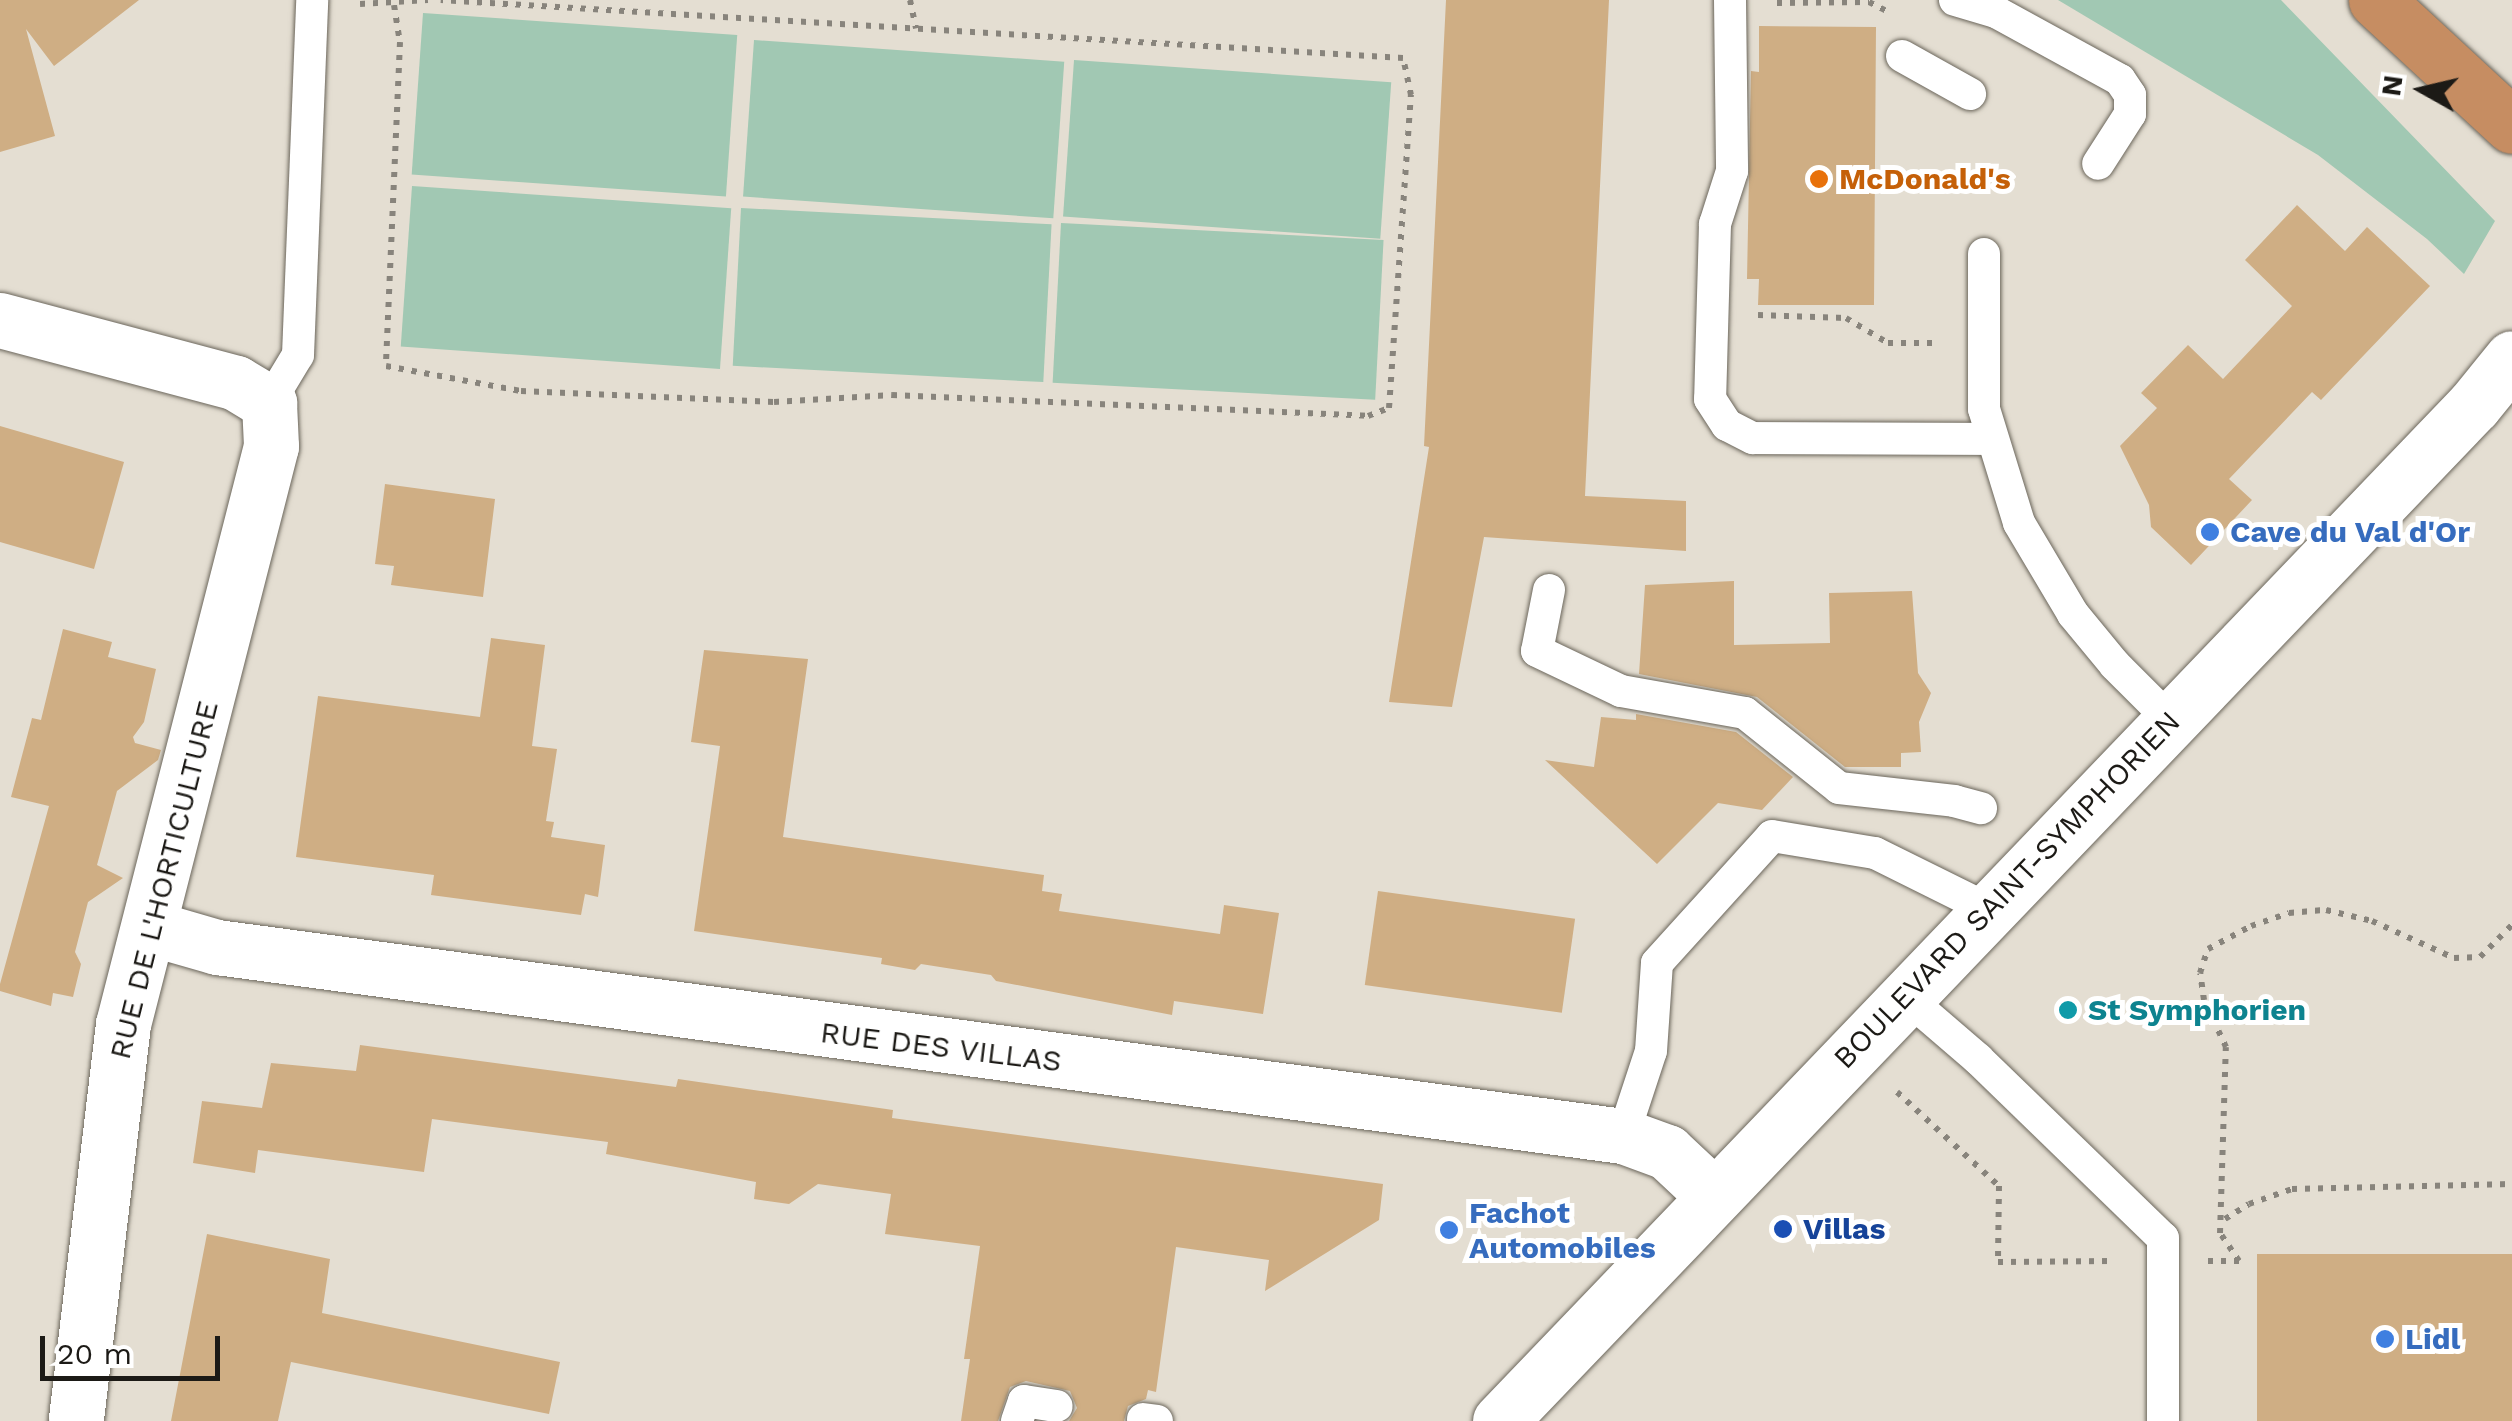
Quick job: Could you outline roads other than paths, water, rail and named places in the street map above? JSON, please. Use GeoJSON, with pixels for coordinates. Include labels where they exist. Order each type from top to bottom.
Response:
{"type":"FeatureCollection","features":[{"type":"Feature","properties":{"kind":"highway"},"geometry":{"type":"LineString","coordinates":[[2376,0],[2512,126]]}},
{"type":"Feature","properties":{"kind":"street"},"geometry":{"type":"LineString","coordinates":[[0,320],[236,383],[270,404]]}},
{"type":"Feature","properties":{"kind":"street","name":"BOULEVARD SAINT-SYMPHORIEN"},"geometry":{"type":"LineString","coordinates":[[1500,1421],[2474,405],[2512,358]]}},
{"type":"Feature","properties":{"kind":"street","name":"RUE DE L'HORTICULTURE"},"geometry":{"type":"LineString","coordinates":[[76,1421],[124,1024],[270,446],[270,404]]}},
{"type":"Feature","properties":{"kind":"street","name":"RUE DES VILLAS"},"geometry":{"type":"LineString","coordinates":[[151,928],[217,947],[275,956],[1623,1136],[1667,1152],[1714,1196]]}},
{"type":"Feature","properties":{"kind":"lane"},"geometry":{"type":"LineString","coordinates":[[270,404],[298,355],[312,0]]}},
{"type":"Feature","properties":{"kind":"lane"},"geometry":{"type":"LineString","coordinates":[[1955,0],[1991,6],[2120,80],[2130,95],[2130,114],[2098,164]]}},
{"type":"Feature","properties":{"kind":"lane"},"geometry":{"type":"LineString","coordinates":[[1730,2],[1732,171],[1714,224],[1710,400],[1727,425],[1754,438],[1991,439]]}},
{"type":"Feature","properties":{"kind":"lane"},"geometry":{"type":"LineString","coordinates":[[1902,56],[1970,94]]}},
{"type":"Feature","properties":{"kind":"lane"},"geometry":{"type":"LineString","coordinates":[[1984,254],[1984,409],[2020,523],[2074,614],[2115,666],[2169,719]]}},
{"type":"Feature","properties":{"kind":"lane"},"geometry":{"type":"LineString","coordinates":[[1548,590],[1537,651],[1620,690],[1745,713],[1839,788],[1954,800],[1981,808]]}},
{"type":"Feature","properties":{"kind":"lane"},"geometry":{"type":"LineString","coordinates":[[1623,1136],[1651,1051],[1657,963],[1772,836],[1874,853],[1990,910]]}},
{"type":"Feature","properties":{"kind":"lane"},"geometry":{"type":"LineString","coordinates":[[1906,997],[1989,1070],[2163,1238],[2163,1421]]}},
{"type":"Feature","properties":{"kind":"lane"},"geometry":{"type":"LineString","coordinates":[[1017,1421],[1024,1401],[1056,1406]]}},
{"type":"Feature","properties":{"kind":"place","name":"McDonald's"},"geometry":{"type":"Point","coordinates":[1819,179]}},
{"type":"Feature","properties":{"kind":"place","name":"Cave du Val d'Or"},"geometry":{"type":"Point","coordinates":[2210,532]}},
{"type":"Feature","properties":{"kind":"place","name":"St Symphorien"},"geometry":{"type":"Point","coordinates":[2068,1010]}},
{"type":"Feature","properties":{"kind":"place","name":"Villas"},"geometry":{"type":"Point","coordinates":[1783,1229]}},
{"type":"Feature","properties":{"kind":"place","name":"Fachot Automobiles"},"geometry":{"type":"Point","coordinates":[1449,1230]}},
{"type":"Feature","properties":{"kind":"place","name":"Lidl"},"geometry":{"type":"Point","coordinates":[2385,1339]}}]}
